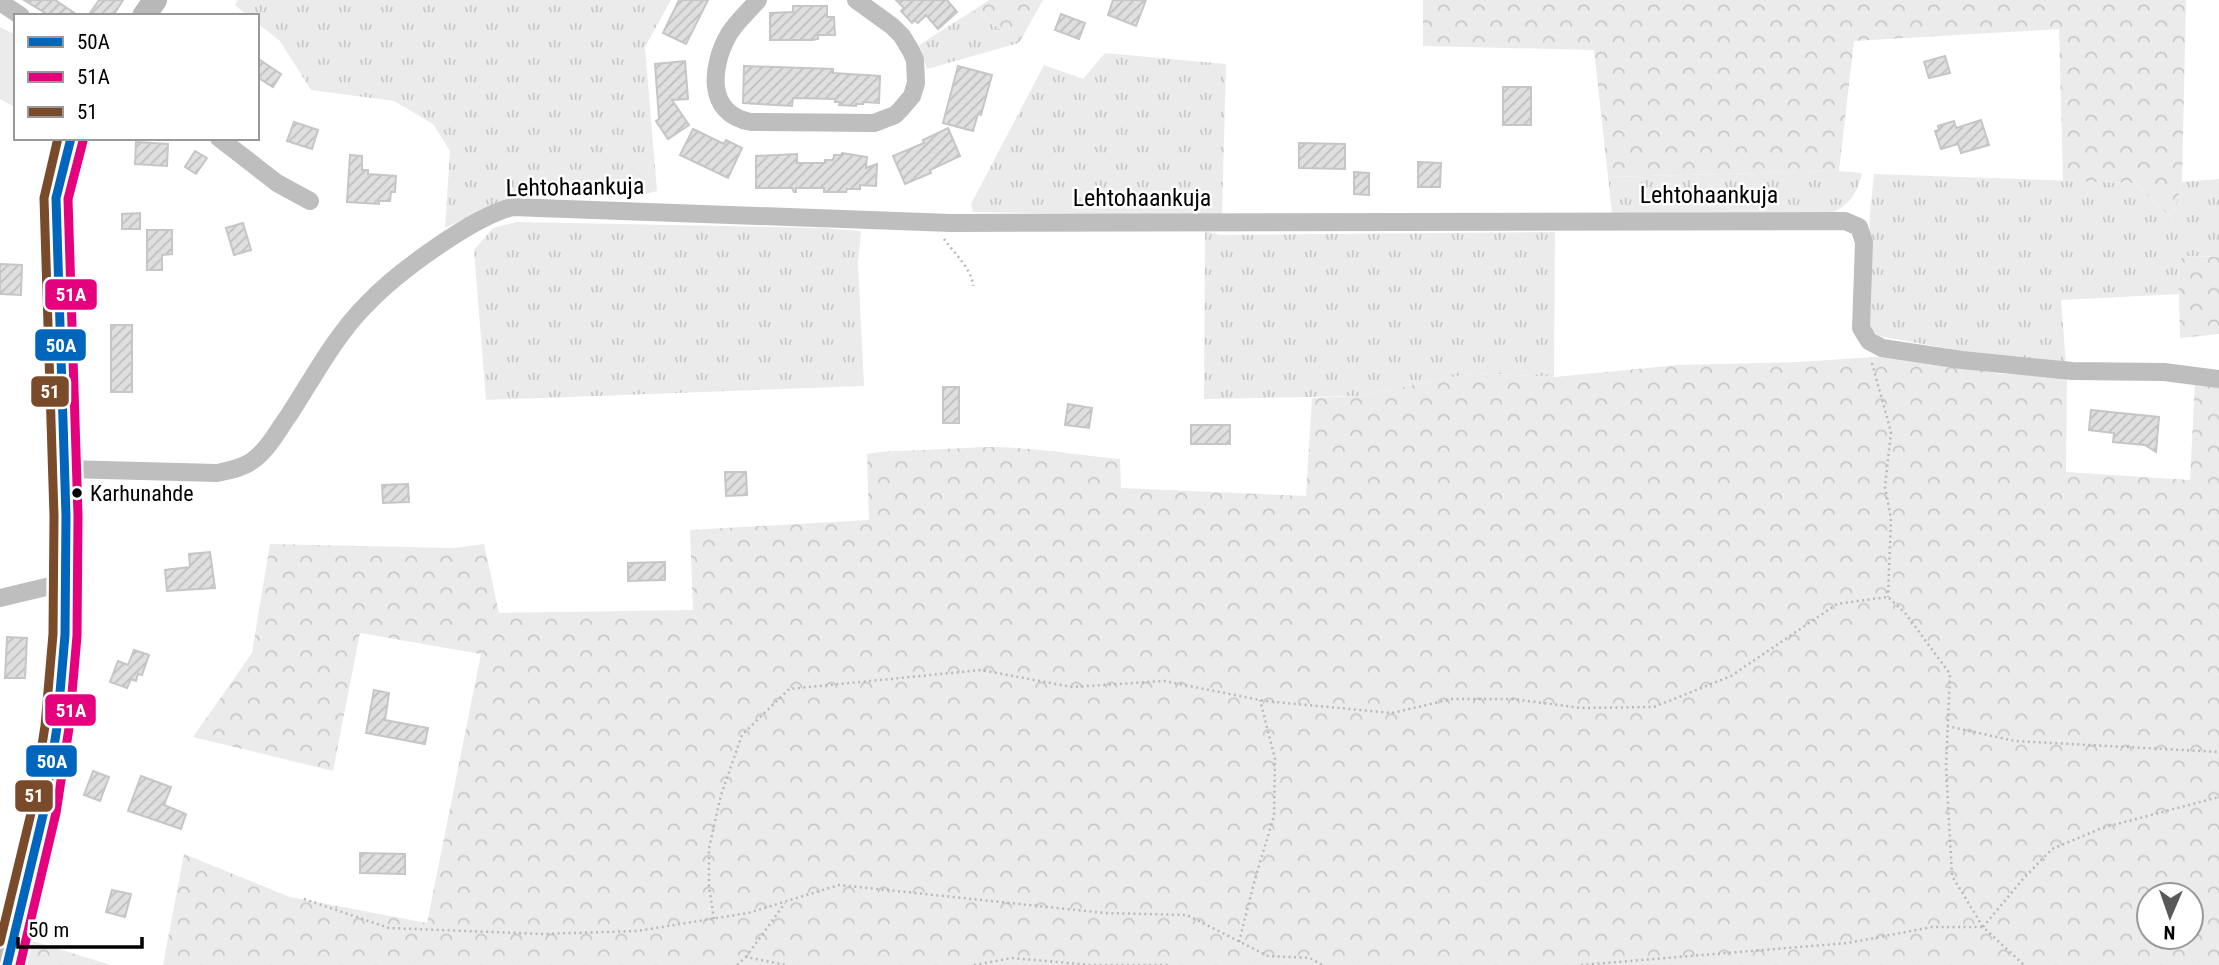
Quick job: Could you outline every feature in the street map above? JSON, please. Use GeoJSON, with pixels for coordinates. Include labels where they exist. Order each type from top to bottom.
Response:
{"type":"FeatureCollection","features":[{"type":"Feature","properties":{"kind":"street"},"geometry":{"type":"LineString","coordinates":[[758,0],[731,30],[720,53],[716,67],[717,92],[724,110],[731,116],[751,121],[874,123],[895,115],[912,96],[916,83],[915,60],[902,36],[856,0]]}},
{"type":"Feature","properties":{"kind":"street"},"geometry":{"type":"LineString","coordinates":[[0,2],[18,14]]}},
{"type":"Feature","properties":{"kind":"street"},"geometry":{"type":"LineString","coordinates":[[8,965],[44,811],[57,727],[65,635],[65,469],[57,198],[62,165],[70,140]]}},
{"type":"Feature","properties":{"kind":"street"},"geometry":{"type":"LineString","coordinates":[[222,140],[277,183],[310,201]]}},
{"type":"Feature","properties":{"kind":"street","name":"Lehtohaankuja"},"geometry":{"type":"LineString","coordinates":[[65,469],[217,472],[236,469],[254,460],[271,441],[343,332],[366,305],[425,256],[495,212],[512,207],[935,222],[1844,220],[1859,227],[1864,242],[1861,328],[1868,341]]}},
{"type":"Feature","properties":{"kind":"street"},"geometry":{"type":"LineString","coordinates":[[1868,341],[1882,348],[1962,360],[2073,371],[2164,372],[2219,379]]}},
{"type":"Feature","properties":{"kind":"street"},"geometry":{"type":"LineString","coordinates":[[0,598],[67,582]]}},
{"type":"Feature","properties":{"kind":"path"},"geometry":{"type":"LineString","coordinates":[[935,222],[937,230],[972,279],[973,286]]}},
{"type":"Feature","properties":{"kind":"path"},"geometry":{"type":"LineString","coordinates":[[1868,341],[1873,370],[1891,432],[1885,487],[1891,519],[1888,597],[1906,614],[1950,674],[1947,792],[1952,876],[1983,927],[2024,965]]}},
{"type":"Feature","properties":{"kind":"path"},"geometry":{"type":"LineString","coordinates":[[714,919],[709,886],[709,848],[721,795],[742,735],[789,688],[981,670],[1072,687],[1164,681],[1260,700],[1392,713],[1452,699],[1513,699],[1581,708],[1654,707],[1731,676],[1837,604],[1888,597]]}},
{"type":"Feature","properties":{"kind":"path"},"geometry":{"type":"LineString","coordinates":[[1239,942],[1274,816],[1275,760],[1260,700]]}},
{"type":"Feature","properties":{"kind":"path"},"geometry":{"type":"LineString","coordinates":[[1947,726],[2015,741],[2219,752]]}},
{"type":"Feature","properties":{"kind":"path"},"geometry":{"type":"LineString","coordinates":[[1581,965],[1848,943],[1932,928],[1983,927],[2052,849],[2102,828],[2219,797]]}},
{"type":"Feature","properties":{"kind":"path"},"geometry":{"type":"LineString","coordinates":[[304,899],[389,928],[557,933],[636,931],[748,913],[839,885],[1105,913],[1187,915],[1268,956],[1310,958],[1322,965]]}},
{"type":"Feature","properties":{"kind":"path"},"geometry":{"type":"LineString","coordinates":[[737,965],[746,957],[786,902]]}},
{"type":"Feature","properties":{"kind":"path"},"geometry":{"type":"LineString","coordinates":[[746,957],[786,965]]}},
{"type":"Feature","properties":{"kind":"path"},"geometry":{"type":"LineString","coordinates":[[974,965],[1012,958],[1091,965],[1168,965]]}},
{"type":"Feature","properties":{"kind":"green space"},"geometry":{"type":"Polygon","coordinates":[[[238,0],[671,0],[645,47],[657,191],[635,197],[508,196],[507,202],[491,206],[445,228],[450,151],[433,124],[394,101],[311,90],[280,41],[259,25],[259,14],[246,14],[235,5],[238,0]]]}},
{"type":"Feature","properties":{"kind":"green space"},"geometry":{"type":"Polygon","coordinates":[[[989,0],[1043,0],[1019,43],[974,10],[989,0]]]}},
{"type":"Feature","properties":{"kind":"green space"},"geometry":{"type":"Polygon","coordinates":[[[1423,0],[2186,0],[2182,182],[2172,218],[2134,183],[2063,181],[2059,29],[1854,41],[1839,171],[1608,177],[1594,50],[1423,46],[1423,0]]]}},
{"type":"Feature","properties":{"kind":"green space"},"geometry":{"type":"Polygon","coordinates":[[[974,10],[1019,43],[927,69],[919,45],[974,10]]]}},
{"type":"Feature","properties":{"kind":"green space"},"geometry":{"type":"Polygon","coordinates":[[[0,27],[14,34],[14,107],[0,99],[0,27]]]}},
{"type":"Feature","properties":{"kind":"green space"},"geometry":{"type":"Polygon","coordinates":[[[1105,53],[1226,64],[1222,216],[973,212],[971,204],[1044,65],[1083,79],[1105,53]]]}},
{"type":"Feature","properties":{"kind":"green space"},"geometry":{"type":"Polygon","coordinates":[[[1839,171],[1862,173],[1852,197],[1832,213],[1612,214],[1608,177],[1839,171]]]}},
{"type":"Feature","properties":{"kind":"green space"},"geometry":{"type":"Polygon","coordinates":[[[1874,174],[2134,183],[2172,218],[2182,182],[2219,179],[2219,257],[2186,256],[2178,261],[2179,294],[2061,300],[2066,365],[1999,358],[1879,336],[1872,330],[1868,320],[1870,213],[1874,174]]]}},
{"type":"Feature","properties":{"kind":"green space"},"geometry":{"type":"Polygon","coordinates":[[[517,222],[861,231],[858,263],[864,386],[486,400],[474,250],[493,228],[517,222]]]}},
{"type":"Feature","properties":{"kind":"green space"},"geometry":{"type":"Polygon","coordinates":[[[1205,231],[1220,235],[1555,232],[1554,377],[1473,373],[1358,396],[1204,399],[1205,231]]]}},
{"type":"Feature","properties":{"kind":"green space"},"geometry":{"type":"Polygon","coordinates":[[[2185,256],[2219,257],[2219,334],[2180,338],[2178,261],[2185,256]]]}},
{"type":"Feature","properties":{"kind":"green space"},"geometry":{"type":"Polygon","coordinates":[[[1889,356],[2001,374],[2067,376],[2066,472],[2190,480],[2195,380],[2219,385],[2219,965],[163,965],[184,854],[290,897],[427,923],[481,654],[360,633],[333,771],[193,737],[252,653],[270,544],[454,548],[484,544],[499,613],[693,610],[690,530],[869,520],[867,454],[987,447],[1043,450],[1120,459],[1121,488],[1306,496],[1312,398],[1358,396],[1473,373],[1554,377],[1678,365],[1799,362],[1889,356]]]}},
{"type":"Feature","properties":{"kind":"green space"},"geometry":{"type":"Polygon","coordinates":[[[23,938],[111,965],[17,965],[23,938]]]}},
{"type":"Feature","properties":{"kind":"building"},"geometry":{"type":"Polygon","coordinates":[[[24,0],[55,0],[76,14],[47,14],[24,0]]]}},
{"type":"Feature","properties":{"kind":"building"},"geometry":{"type":"Polygon","coordinates":[[[99,0],[123,0],[114,14],[89,14],[99,0]]]}},
{"type":"Feature","properties":{"kind":"building"},"geometry":{"type":"Polygon","coordinates":[[[679,0],[708,0],[686,44],[663,33],[679,0]]]}},
{"type":"Feature","properties":{"kind":"building"},"geometry":{"type":"Polygon","coordinates":[[[896,0],[947,0],[957,12],[938,29],[926,15],[918,23],[914,20],[912,23],[901,11],[904,8],[896,0]]]}},
{"type":"Feature","properties":{"kind":"building"},"geometry":{"type":"Polygon","coordinates":[[[1113,0],[1146,0],[1136,26],[1108,15],[1113,0]]]}},
{"type":"Feature","properties":{"kind":"building"},"geometry":{"type":"Polygon","coordinates":[[[793,6],[827,6],[827,17],[834,17],[835,35],[818,35],[818,39],[812,40],[770,40],[770,13],[793,12],[793,6]]]}},
{"type":"Feature","properties":{"kind":"building"},"geometry":{"type":"Polygon","coordinates":[[[1061,14],[1085,23],[1079,39],[1055,30],[1061,14]]]}},
{"type":"Feature","properties":{"kind":"building"},"geometry":{"type":"Polygon","coordinates":[[[1945,56],[1950,73],[1929,78],[1924,62],[1945,56]]]}},
{"type":"Feature","properties":{"kind":"building"},"geometry":{"type":"Polygon","coordinates":[[[259,59],[281,74],[273,87],[259,78],[259,59]]]}},
{"type":"Feature","properties":{"kind":"building"},"geometry":{"type":"Polygon","coordinates":[[[685,61],[688,99],[672,100],[689,125],[668,139],[656,121],[659,119],[655,64],[685,61]]]}},
{"type":"Feature","properties":{"kind":"building"},"geometry":{"type":"Polygon","coordinates":[[[744,66],[833,69],[833,73],[880,76],[879,103],[863,102],[856,106],[839,105],[840,102],[835,102],[835,99],[793,98],[792,106],[743,103],[744,66]]]}},
{"type":"Feature","properties":{"kind":"building"},"geometry":{"type":"Polygon","coordinates":[[[958,66],[992,75],[981,115],[978,114],[973,131],[943,123],[958,66]]]}},
{"type":"Feature","properties":{"kind":"building"},"geometry":{"type":"Polygon","coordinates":[[[1503,87],[1531,87],[1531,125],[1503,125],[1503,87]]]}},
{"type":"Feature","properties":{"kind":"building"},"geometry":{"type":"Polygon","coordinates":[[[1981,120],[1989,145],[1961,153],[1958,144],[1941,149],[1935,131],[1939,130],[1938,126],[1954,121],[1956,128],[1981,120]]]}},
{"type":"Feature","properties":{"kind":"building"},"geometry":{"type":"Polygon","coordinates":[[[294,122],[318,130],[312,149],[287,141],[294,122]]]}},
{"type":"Feature","properties":{"kind":"building"},"geometry":{"type":"Polygon","coordinates":[[[948,128],[960,156],[905,184],[893,156],[924,143],[923,140],[948,128]]]}},
{"type":"Feature","properties":{"kind":"building"},"geometry":{"type":"Polygon","coordinates":[[[693,129],[724,144],[726,140],[742,148],[728,178],[680,155],[693,129]]]}},
{"type":"Feature","properties":{"kind":"building"},"geometry":{"type":"Polygon","coordinates":[[[136,142],[168,144],[167,166],[135,164],[136,142]]]}},
{"type":"Feature","properties":{"kind":"building"},"geometry":{"type":"Polygon","coordinates":[[[1299,143],[1345,144],[1345,169],[1299,168],[1299,143]]]}},
{"type":"Feature","properties":{"kind":"building"},"geometry":{"type":"Polygon","coordinates":[[[195,151],[207,158],[196,174],[185,167],[195,151]]]}},
{"type":"Feature","properties":{"kind":"building"},"geometry":{"type":"Polygon","coordinates":[[[842,153],[867,157],[866,168],[877,164],[876,186],[860,185],[860,189],[847,189],[846,192],[824,192],[824,188],[796,188],[794,192],[792,188],[756,188],[756,156],[797,154],[797,163],[825,163],[825,160],[833,160],[834,155],[842,153]]]}},
{"type":"Feature","properties":{"kind":"building"},"geometry":{"type":"Polygon","coordinates":[[[350,155],[362,156],[362,170],[368,170],[368,174],[396,176],[395,192],[391,192],[390,201],[379,201],[379,204],[347,202],[350,155]]]}},
{"type":"Feature","properties":{"kind":"building"},"geometry":{"type":"Polygon","coordinates":[[[1418,162],[1441,163],[1440,187],[1418,187],[1418,162]]]}},
{"type":"Feature","properties":{"kind":"building"},"geometry":{"type":"Polygon","coordinates":[[[1354,172],[1369,173],[1369,195],[1354,194],[1354,172]]]}},
{"type":"Feature","properties":{"kind":"building"},"geometry":{"type":"Polygon","coordinates":[[[140,213],[140,229],[122,229],[122,214],[140,213]]]}},
{"type":"Feature","properties":{"kind":"building"},"geometry":{"type":"Polygon","coordinates":[[[243,223],[251,250],[234,255],[226,228],[243,223]]]}},
{"type":"Feature","properties":{"kind":"building"},"geometry":{"type":"Polygon","coordinates":[[[147,230],[172,230],[172,254],[162,255],[162,270],[147,270],[147,230]]]}},
{"type":"Feature","properties":{"kind":"building"},"geometry":{"type":"Polygon","coordinates":[[[0,264],[22,265],[21,295],[0,294],[0,264]]]}},
{"type":"Feature","properties":{"kind":"building"},"geometry":{"type":"Polygon","coordinates":[[[111,325],[132,325],[132,392],[111,392],[111,325]]]}},
{"type":"Feature","properties":{"kind":"building"},"geometry":{"type":"Polygon","coordinates":[[[943,387],[959,387],[959,423],[943,423],[943,387]]]}},
{"type":"Feature","properties":{"kind":"building"},"geometry":{"type":"Polygon","coordinates":[[[1068,404],[1092,408],[1089,428],[1065,425],[1068,404]]]}},
{"type":"Feature","properties":{"kind":"building"},"geometry":{"type":"Polygon","coordinates":[[[2091,410],[2159,417],[2156,452],[2145,445],[2113,442],[2114,433],[2089,430],[2091,410]]]}},
{"type":"Feature","properties":{"kind":"building"},"geometry":{"type":"Polygon","coordinates":[[[1191,425],[1230,425],[1230,444],[1191,444],[1191,425]]]}},
{"type":"Feature","properties":{"kind":"building"},"geometry":{"type":"Polygon","coordinates":[[[725,472],[746,472],[747,495],[726,496],[725,472]]]}},
{"type":"Feature","properties":{"kind":"building"},"geometry":{"type":"Polygon","coordinates":[[[408,484],[409,502],[383,503],[382,485],[408,484]]]}},
{"type":"Feature","properties":{"kind":"building"},"geometry":{"type":"Polygon","coordinates":[[[210,552],[215,588],[167,591],[165,570],[190,567],[189,554],[210,552]]]}},
{"type":"Feature","properties":{"kind":"building"},"geometry":{"type":"Polygon","coordinates":[[[665,562],[665,580],[628,581],[628,563],[665,562]]]}},
{"type":"Feature","properties":{"kind":"building"},"geometry":{"type":"Polygon","coordinates":[[[7,637],[27,638],[25,678],[5,678],[7,637]]]}},
{"type":"Feature","properties":{"kind":"building"},"geometry":{"type":"Polygon","coordinates":[[[134,650],[149,655],[142,675],[138,674],[136,681],[131,679],[127,688],[110,682],[118,661],[128,665],[134,650]]]}},
{"type":"Feature","properties":{"kind":"building"},"geometry":{"type":"Polygon","coordinates":[[[374,690],[389,693],[385,720],[428,728],[425,744],[366,733],[374,690]]]}},
{"type":"Feature","properties":{"kind":"building"},"geometry":{"type":"Polygon","coordinates":[[[93,771],[109,777],[100,801],[84,795],[93,771]]]}},
{"type":"Feature","properties":{"kind":"building"},"geometry":{"type":"Polygon","coordinates":[[[141,776],[171,787],[164,805],[186,814],[181,829],[128,811],[141,776]]]}},
{"type":"Feature","properties":{"kind":"building"},"geometry":{"type":"Polygon","coordinates":[[[360,853],[405,854],[405,874],[360,873],[360,853]]]}},
{"type":"Feature","properties":{"kind":"building"},"geometry":{"type":"Polygon","coordinates":[[[112,890],[131,894],[125,917],[106,912],[112,890]]]}},
{"type":"Feature","properties":{"kind":"transit line","name":"51"},"geometry":{"type":"LineString","coordinates":[[0,942],[32,809],[45,726],[53,634],[54,516],[44,198],[58,140]]}},
{"type":"Feature","properties":{"kind":"transit line","name":"50A"},"geometry":{"type":"LineString","coordinates":[[7,965],[44,811],[57,727],[65,635],[66,516],[56,198],[70,140]]}},
{"type":"Feature","properties":{"kind":"transit line","name":"51A"},"geometry":{"type":"LineString","coordinates":[[20,965],[56,813],[69,728],[77,636],[78,516],[68,199],[83,141]]}},
{"type":"Feature","properties":{"kind":"place","name":"Karhunahde"},"geometry":{"type":"Point","coordinates":[77,493]}}]}
